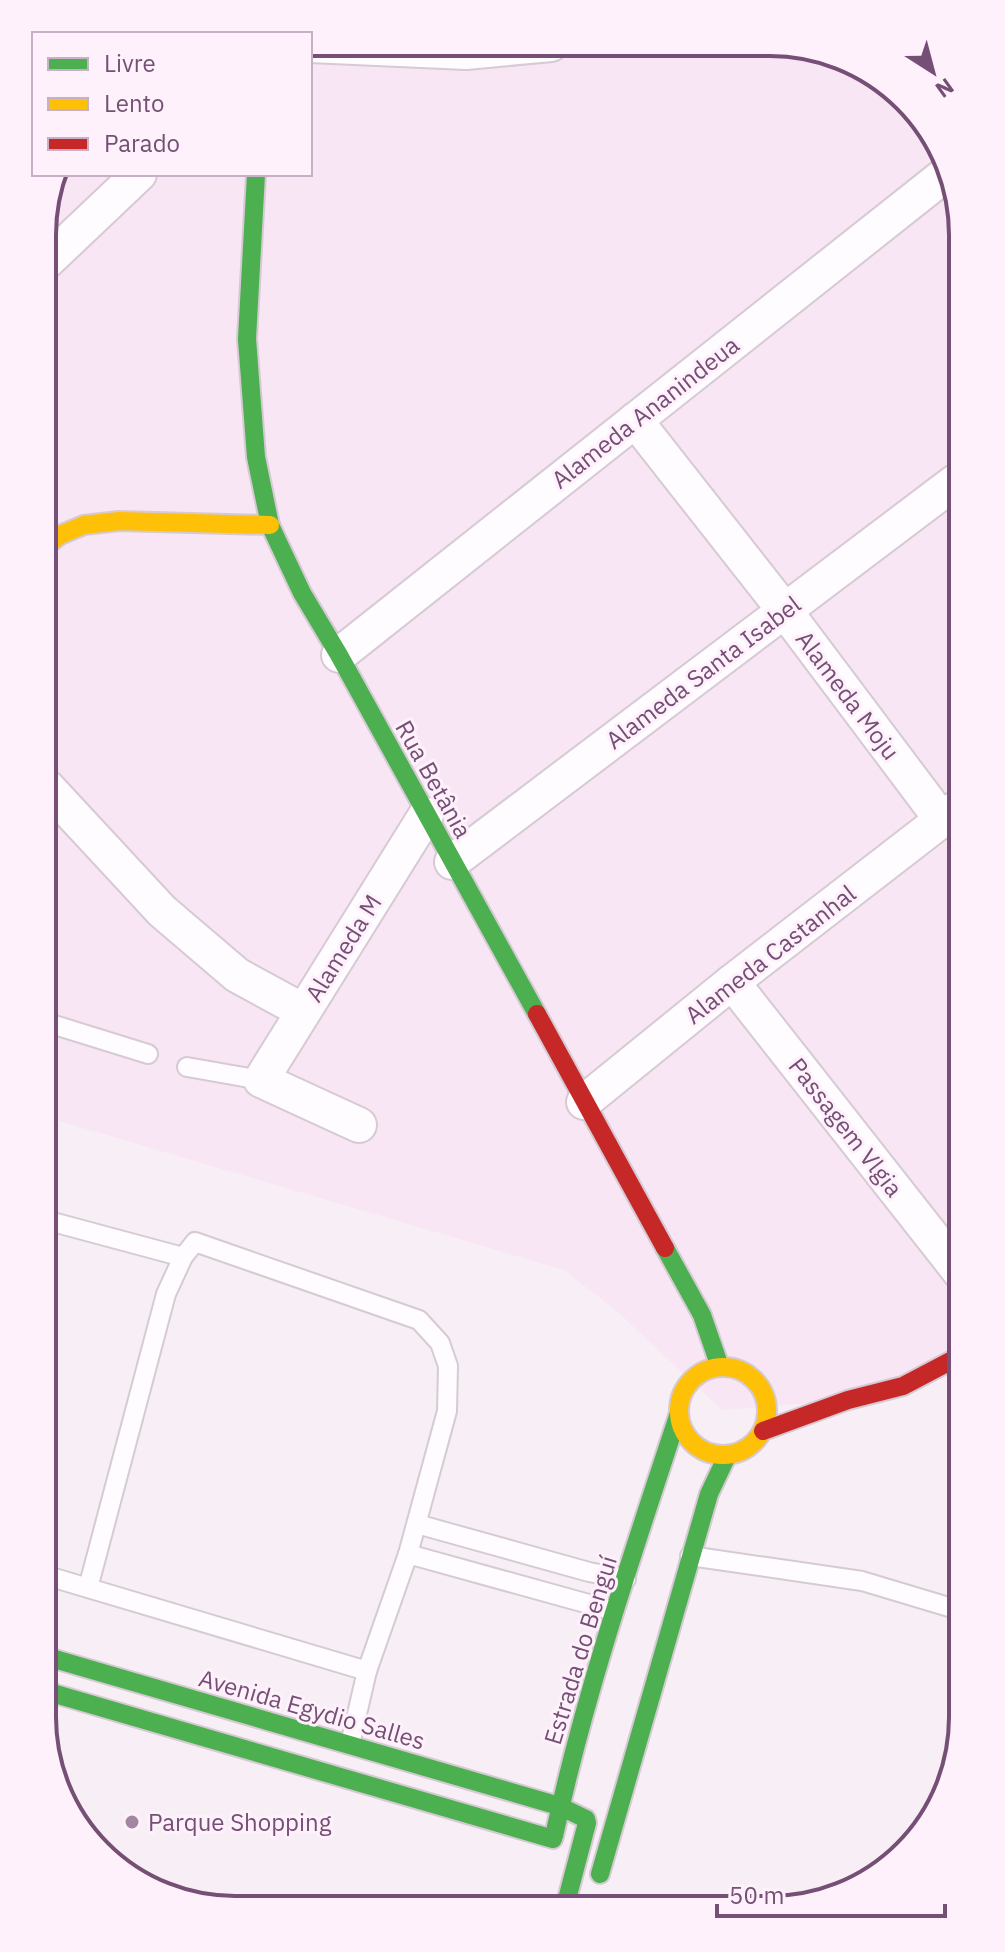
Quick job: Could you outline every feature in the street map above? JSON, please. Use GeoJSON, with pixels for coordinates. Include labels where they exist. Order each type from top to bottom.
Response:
{"type":"FeatureCollection","features":[{"type":"Feature","properties":{"kind":"street"},"geometry":{"type":"LineString","coordinates":[[56,253],[137,176]]}},
{"type":"Feature","properties":{"kind":"street","name":"Rua Betânia"},"geometry":{"type":"LineString","coordinates":[[256,176],[247,339],[256,457],[270,525],[302,593],[702,1315],[720,1367]]}},
{"type":"Feature","properties":{"kind":"street","name":"Alameda Ananindeua"},"geometry":{"type":"LineString","coordinates":[[339,655],[940,178]]}},
{"type":"Feature","properties":{"kind":"street","name":"Alameda Moju"},"geometry":{"type":"LineString","coordinates":[[635,420],[949,814]]}},
{"type":"Feature","properties":{"kind":"street","name":"Alameda Santa Isabel"},"geometry":{"type":"LineString","coordinates":[[452,862],[949,487]]}},
{"type":"Feature","properties":{"kind":"street"},"geometry":{"type":"LineString","coordinates":[[56,538],[84,525],[119,521],[270,525]]}},
{"type":"Feature","properties":{"kind":"street"},"geometry":{"type":"LineString","coordinates":[[56,797],[162,911],[237,975],[303,1011]]}},
{"type":"Feature","properties":{"kind":"street","name":"Alameda Castanhal"},"geometry":{"type":"LineString","coordinates":[[584,1102],[732,982],[949,814]]}},
{"type":"Feature","properties":{"kind":"street","name":"Alameda M"},"geometry":{"type":"LineString","coordinates":[[261,1080],[426,815]]}},
{"type":"Feature","properties":{"kind":"street","name":"Passagem Vlgia"},"geometry":{"type":"LineString","coordinates":[[732,982],[949,1258]]}},
{"type":"Feature","properties":{"kind":"street"},"geometry":{"type":"LineString","coordinates":[[261,1080],[359,1125]]}},
{"type":"Feature","properties":{"kind":"street"},"geometry":{"type":"LineString","coordinates":[[763,1431],[848,1400],[903,1386],[949,1362]]}},
{"type":"Feature","properties":{"kind":"street"},"geometry":{"type":"LineString","coordinates":[[720,1367],[739,1370],[769,1389],[768,1417],[763,1431],[742,1452],[727,1456],[712,1455],[699,1449],[688,1439],[679,1413],[687,1385],[710,1368],[720,1367]]}},
{"type":"Feature","properties":{"kind":"street"},"geometry":{"type":"LineString","coordinates":[[805,1394],[848,1400]]}},
{"type":"Feature","properties":{"kind":"street","name":"Estrada do Benguí"},"geometry":{"type":"LineString","coordinates":[[56,1694],[552,1846],[559,1806],[614,1611],[679,1413]]}},
{"type":"Feature","properties":{"kind":"street"},"geometry":{"type":"LineString","coordinates":[[595,1889],[690,1556],[709,1494],[727,1456]]}},
{"type":"Feature","properties":{"kind":"street","name":"Avenida Egydio Salles"},"geometry":{"type":"LineString","coordinates":[[56,1659],[559,1806]]}},
{"type":"Feature","properties":{"kind":"street"},"geometry":{"type":"LineString","coordinates":[[559,1806],[586,1819],[587,1823],[568,1896]]}},
{"type":"Feature","properties":{"kind":"lane"},"geometry":{"type":"LineString","coordinates":[[56,1025],[148,1054]]}},
{"type":"Feature","properties":{"kind":"lane"},"geometry":{"type":"LineString","coordinates":[[187,1067],[261,1080]]}},
{"type":"Feature","properties":{"kind":"lane"},"geometry":{"type":"LineString","coordinates":[[56,1223],[183,1257]]}},
{"type":"Feature","properties":{"kind":"lane"},"geometry":{"type":"LineString","coordinates":[[88,1588],[166,1294],[183,1257],[195,1242],[419,1320],[440,1343],[448,1366],[447,1411],[408,1554],[367,1671],[350,1744]]}},
{"type":"Feature","properties":{"kind":"lane"},"geometry":{"type":"LineString","coordinates":[[417,1524],[589,1572],[626,1579]]}},
{"type":"Feature","properties":{"kind":"lane"},"geometry":{"type":"LineString","coordinates":[[408,1554],[614,1611]]}},
{"type":"Feature","properties":{"kind":"lane"},"geometry":{"type":"LineString","coordinates":[[690,1556],[862,1581],[949,1607]]}},
{"type":"Feature","properties":{"kind":"lane"},"geometry":{"type":"LineString","coordinates":[[56,1578],[367,1671]]}},
{"type":"Feature","properties":{"kind":"shaded area"},"geometry":{"type":"Polygon","coordinates":[[[312,56],[770,56],[805,59],[849,74],[888,100],[893,105],[893,112],[900,112],[919,135],[943,188],[949,235],[949,1360],[848,1400],[722,1410],[618,1312],[564,1270],[56,1120],[56,223],[62,188],[66,176],[312,176],[312,56]]]}},
{"type":"Feature","properties":{"kind":"traffic: fast"},"geometry":{"type":"LineString","coordinates":[[256,176],[247,339],[256,457],[270,525],[302,593],[537,1014]]}},
{"type":"Feature","properties":{"kind":"traffic: fast"},"geometry":{"type":"LineString","coordinates":[[665,1248],[702,1315],[720,1367]]}},
{"type":"Feature","properties":{"kind":"traffic: fast"},"geometry":{"type":"LineString","coordinates":[[554,1836],[595,1676],[679,1413]]}},
{"type":"Feature","properties":{"kind":"traffic: fast"},"geometry":{"type":"LineString","coordinates":[[600,1874],[709,1494],[727,1456]]}},
{"type":"Feature","properties":{"kind":"traffic: fast"},"geometry":{"type":"LineString","coordinates":[[56,1659],[559,1806],[586,1819],[587,1823],[568,1896]]}},
{"type":"Feature","properties":{"kind":"traffic: fast"},"geometry":{"type":"LineString","coordinates":[[56,1694],[553,1839]]}},
{"type":"Feature","properties":{"kind":"traffic: slow"},"geometry":{"type":"LineString","coordinates":[[56,538],[84,525],[119,521],[270,525]]}},
{"type":"Feature","properties":{"kind":"traffic: slow"},"geometry":{"type":"LineString","coordinates":[[723,1367],[748,1374],[760,1386],[767,1411],[760,1436],[748,1448],[723,1455],[698,1448],[686,1436],[679,1411],[686,1386],[698,1374],[723,1367]]}},
{"type":"Feature","properties":{"kind":"traffic: jam"},"geometry":{"type":"LineString","coordinates":[[537,1014],[665,1248]]}},
{"type":"Feature","properties":{"kind":"traffic: jam"},"geometry":{"type":"LineString","coordinates":[[763,1431],[848,1400],[903,1386],[949,1362]]}},
{"type":"Feature","properties":{"kind":"place","name":"Parque Shopping"},"geometry":{"type":"Point","coordinates":[132,1822]}}]}
